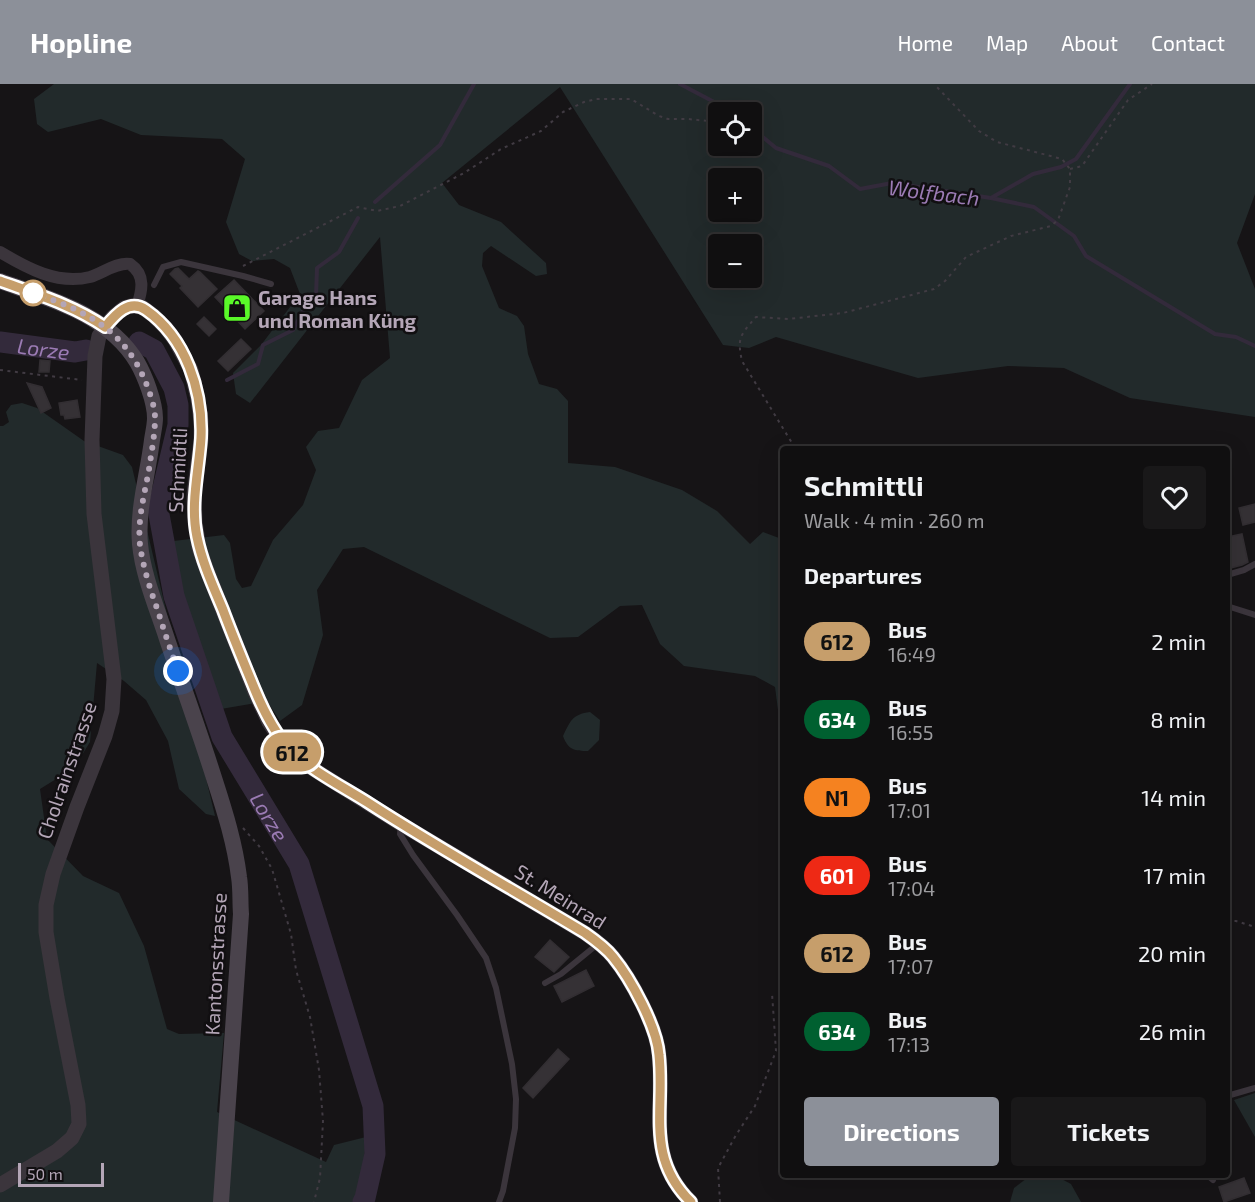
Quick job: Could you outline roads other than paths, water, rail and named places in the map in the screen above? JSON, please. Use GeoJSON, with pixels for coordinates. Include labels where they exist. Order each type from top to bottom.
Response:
{"type":"FeatureCollection","features":[{"type":"Feature","properties":{"kind":"main road","name":"Kantonsstrasse"},"geometry":{"type":"LineString","coordinates":[[0,280],[66,305],[105,327],[130,352],[138,365],[152,403],[155,417],[150,465],[142,499],[140,544],[147,577],[228,820],[240,878],[241,914],[221,1202]]}},
{"type":"Feature","properties":{"kind":"street"},"geometry":{"type":"LineString","coordinates":[[0,252],[23,266],[52,277],[70,279],[89,277],[121,264],[130,264],[137,271],[142,282],[137,306],[124,308],[105,327]]}},
{"type":"Feature","properties":{"kind":"street","name":"Schmidtli"},"geometry":{"type":"LineString","coordinates":[[137,306],[148,311],[166,328],[185,357],[195,382],[201,421],[194,495],[196,535],[206,568],[269,722]]}},
{"type":"Feature","properties":{"kind":"street","name":"Cholrainstrasse"},"geometry":{"type":"LineString","coordinates":[[0,1185],[57,1150],[72,1138],[79,1124],[78,1105],[46,932],[46,905],[53,874],[105,736],[112,711],[114,679],[94,514],[92,440],[95,356],[99,336],[105,327]]}},
{"type":"Feature","properties":{"kind":"street","name":"St. Meinrad"},"geometry":{"type":"LineString","coordinates":[[269,722],[290,750],[306,764],[585,933],[614,958],[654,1029],[660,1056],[659,1121],[662,1150],[670,1175],[691,1202]]}},
{"type":"Feature","properties":{"kind":"lane"},"geometry":{"type":"LineString","coordinates":[[154,285],[163,267],[181,262],[271,284]]}},
{"type":"Feature","properties":{"kind":"lane"},"geometry":{"type":"LineString","coordinates":[[1230,574],[1255,564]]}},
{"type":"Feature","properties":{"kind":"lane"},"geometry":{"type":"LineString","coordinates":[[1230,607],[1255,615]]}},
{"type":"Feature","properties":{"kind":"lane"},"geometry":{"type":"LineString","coordinates":[[402,824],[400,834],[486,958],[496,988],[512,1064],[516,1099],[514,1128],[500,1202]]}},
{"type":"Feature","properties":{"kind":"lane"},"geometry":{"type":"LineString","coordinates":[[544,983],[561,974],[599,943]]}},
{"type":"Feature","properties":{"kind":"lane"},"geometry":{"type":"LineString","coordinates":[[1230,1095],[1255,1088]]}},
{"type":"Feature","properties":{"kind":"waterway","name":"Wolfbach"},"geometry":{"type":"LineString","coordinates":[[375,202],[440,145],[474,84]]}},
{"type":"Feature","properties":{"kind":"waterway","name":"Wolfbach"},"geometry":{"type":"LineString","coordinates":[[680,84],[714,102]]}},
{"type":"Feature","properties":{"kind":"waterway"},"geometry":{"type":"LineString","coordinates":[[991,198],[1033,174],[1061,167],[1076,159],[1130,84]]}},
{"type":"Feature","properties":{"kind":"waterway"},"geometry":{"type":"LineString","coordinates":[[762,136],[776,148],[829,166],[860,189],[892,183],[1034,207],[1074,236],[1086,256],[1215,334],[1236,337],[1255,346]]}},
{"type":"Feature","properties":{"kind":"waterway","name":"Wolfbach"},"geometry":{"type":"LineString","coordinates":[[227,380],[258,364],[263,345],[293,330],[309,300],[316,296],[317,268],[339,252],[358,218]]}},
{"type":"Feature","properties":{"kind":"waterway","name":"Lorze"},"geometry":{"type":"LineString","coordinates":[[0,342],[75,352],[86,350]]}},
{"type":"Feature","properties":{"kind":"waterway","name":"Lorze"},"geometry":{"type":"LineString","coordinates":[[139,342],[154,350],[174,388],[178,405],[178,425],[158,509],[174,596],[222,737],[299,864],[373,1106],[375,1154],[363,1202]]}},
{"type":"Feature","properties":{"kind":"place","name":"Garage Hans und Roman Küng"},"geometry":{"type":"Point","coordinates":[237,308]}}]}
